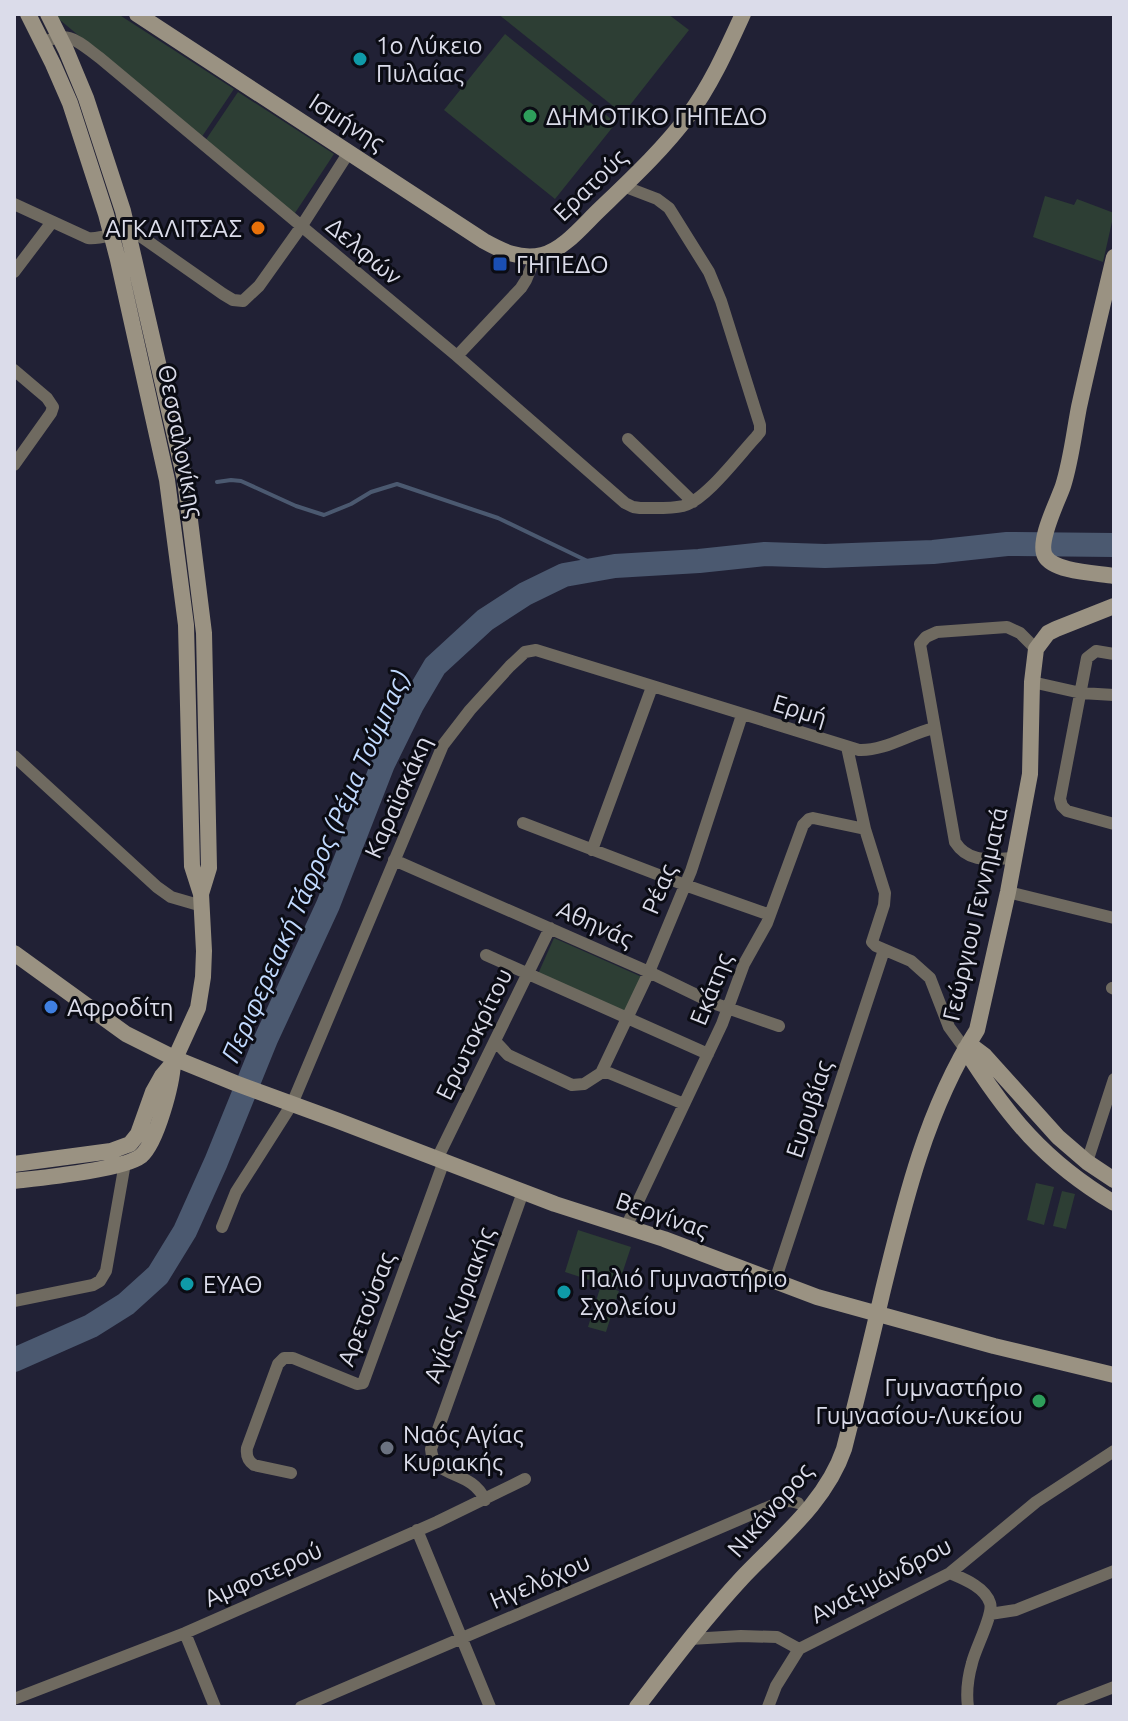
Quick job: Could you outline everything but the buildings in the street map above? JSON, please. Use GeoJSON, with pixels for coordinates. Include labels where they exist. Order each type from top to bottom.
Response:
{"type":"FeatureCollection","features":[{"type":"Feature","properties":{"kind":"street","name":"Θεσσαλονίκης"},"geometry":{"type":"LineString","coordinates":[[28,14],[59,77],[120,234]]}},
{"type":"Feature","properties":{"kind":"street","name":"Θεσσαλονίκης"},"geometry":{"type":"LineString","coordinates":[[48,14],[97,127],[153,377],[185,480],[195,624],[206,655],[209,868],[201,900],[204,951],[201,995],[196,1015],[174,1061]]}},
{"type":"Feature","properties":{"kind":"street","name":"Ισμήνης"},"geometry":{"type":"LineString","coordinates":[[137,14],[500,250],[516,256],[536,256]]}},
{"type":"Feature","properties":{"kind":"street","name":"Ερατούς"},"geometry":{"type":"LineString","coordinates":[[536,256],[566,241],[651,160],[693,109],[743,14]]}},
{"type":"Feature","properties":{"kind":"street"},"geometry":{"type":"LineString","coordinates":[[42,43],[59,35]]}},
{"type":"Feature","properties":{"kind":"street","name":"Δελφών"},"geometry":{"type":"LineString","coordinates":[[59,35],[80,43],[100,58],[457,356],[625,503],[636,508],[653,508],[677,507],[693,502]]}},
{"type":"Feature","properties":{"kind":"street"},"geometry":{"type":"LineString","coordinates":[[14,204],[88,238],[138,235],[233,300],[243,301],[252,294],[301,227],[349,152]]}},
{"type":"Feature","properties":{"kind":"street"},"geometry":{"type":"LineString","coordinates":[[623,186],[661,201],[669,208],[709,272],[760,421],[760,432],[756,437],[693,502],[628,439]]}},
{"type":"Feature","properties":{"kind":"street"},"geometry":{"type":"LineString","coordinates":[[14,272],[52,222]]}},
{"type":"Feature","properties":{"kind":"street"},"geometry":{"type":"LineString","coordinates":[[457,356],[521,288],[536,256]]}},
{"type":"Feature","properties":{"kind":"street"},"geometry":{"type":"LineString","coordinates":[[1114,257],[1094,334],[1064,483],[1043,546],[1043,554],[1059,567],[1114,576]]}},
{"type":"Feature","properties":{"kind":"street"},"geometry":{"type":"LineString","coordinates":[[14,370],[53,407],[14,465]]}},
{"type":"Feature","properties":{"kind":"street"},"geometry":{"type":"LineString","coordinates":[[1014,858],[976,859],[957,846],[920,649],[922,640],[937,632],[1007,627],[1020,633],[1036,649],[1048,633],[1114,606]]}},
{"type":"Feature","properties":{"kind":"street","name":"Γεώργιου Γεννηματά"},"geometry":{"type":"LineString","coordinates":[[878,1313],[906,1197],[940,1098],[977,1030],[1030,774],[1032,682],[1036,649]]}},
{"type":"Feature","properties":{"kind":"street","name":"Καραϊσκάκη"},"geometry":{"type":"LineString","coordinates":[[222,1227],[236,1192],[292,1104],[446,740],[525,652],[536,650],[652,687]]}},
{"type":"Feature","properties":{"kind":"street"},"geometry":{"type":"LineString","coordinates":[[1114,654],[1100,651],[1089,655],[1086,662],[1060,796],[1067,811],[1114,824]]}},
{"type":"Feature","properties":{"kind":"street"},"geometry":{"type":"LineString","coordinates":[[1032,682],[1081,693],[1114,695]]}},
{"type":"Feature","properties":{"kind":"street"},"geometry":{"type":"LineString","coordinates":[[592,850],[652,687]]}},
{"type":"Feature","properties":{"kind":"street","name":"Ερμή"},"geometry":{"type":"LineString","coordinates":[[652,687],[859,750],[875,749],[934,728]]}},
{"type":"Feature","properties":{"kind":"street","name":"Ρέας"},"geometry":{"type":"LineString","coordinates":[[601,1073],[649,972],[685,885],[742,715]]}},
{"type":"Feature","properties":{"kind":"street"},"geometry":{"type":"LineString","coordinates":[[847,747],[865,829],[885,896],[872,942],[911,961],[930,978],[949,1027],[988,1086],[1021,1128],[1055,1162],[1114,1203]]}},
{"type":"Feature","properties":{"kind":"street"},"geometry":{"type":"LineString","coordinates":[[14,756],[163,892],[171,897],[201,900]]}},
{"type":"Feature","properties":{"kind":"street","name":"Εκάτης"},"geometry":{"type":"LineString","coordinates":[[626,1227],[729,1008],[744,964],[770,915],[805,822],[813,818],[865,829]]}},
{"type":"Feature","properties":{"kind":"street"},"geometry":{"type":"LineString","coordinates":[[523,823],[770,915]]}},
{"type":"Feature","properties":{"kind":"street","name":"Αθηνάς"},"geometry":{"type":"LineString","coordinates":[[394,860],[713,1003],[779,1026]]}},
{"type":"Feature","properties":{"kind":"street"},"geometry":{"type":"LineString","coordinates":[[1008,892],[1114,918]]}},
{"type":"Feature","properties":{"kind":"street","name":"Ερωτοκρίτου"},"geometry":{"type":"LineString","coordinates":[[441,1160],[550,928]]}},
{"type":"Feature","properties":{"kind":"street","name":"Ευρυβίας"},"geometry":{"type":"LineString","coordinates":[[775,1281],[884,950]]}},
{"type":"Feature","properties":{"kind":"street","name":"Βεργίνας"},"geometry":{"type":"LineString","coordinates":[[14,953],[116,1028],[174,1061],[523,1192],[837,1303],[1114,1375]]}},
{"type":"Feature","properties":{"kind":"street"},"geometry":{"type":"LineString","coordinates":[[486,955],[708,1054]]}},
{"type":"Feature","properties":{"kind":"street"},"geometry":{"type":"LineString","coordinates":[[495,1041],[508,1055],[572,1085],[587,1083],[601,1073],[615,1074],[684,1104]]}},
{"type":"Feature","properties":{"kind":"street"},"geometry":{"type":"LineString","coordinates":[[965,1049],[973,1047],[985,1056],[1051,1130],[1087,1162],[1114,1180]]}},
{"type":"Feature","properties":{"kind":"street"},"geometry":{"type":"LineString","coordinates":[[14,1181],[106,1168],[140,1157],[151,1142],[170,1087],[174,1061]]}},
{"type":"Feature","properties":{"kind":"street"},"geometry":{"type":"LineString","coordinates":[[14,1164],[101,1153],[130,1144],[140,1130],[158,1081],[174,1061]]}},
{"type":"Feature","properties":{"kind":"street"},"geometry":{"type":"LineString","coordinates":[[1087,1162],[1114,1079]]}},
{"type":"Feature","properties":{"kind":"street","name":"Αρετούσας"},"geometry":{"type":"LineString","coordinates":[[291,1473],[254,1465],[248,1458],[247,1448],[278,1364],[284,1358],[293,1358],[357,1384],[363,1383],[441,1160]]}},
{"type":"Feature","properties":{"kind":"street"},"geometry":{"type":"LineString","coordinates":[[14,1301],[91,1285],[103,1278],[125,1163]]}},
{"type":"Feature","properties":{"kind":"street","name":"Αγίας Κυριακής"},"geometry":{"type":"LineString","coordinates":[[485,1500],[477,1485],[436,1465],[431,1459],[431,1449],[523,1192]]}},
{"type":"Feature","properties":{"kind":"street","name":"Νικάνορος"},"geometry":{"type":"LineString","coordinates":[[637,1707],[690,1639],[800,1518],[835,1472],[844,1449],[878,1313]]}},
{"type":"Feature","properties":{"kind":"street","name":"Αναξιμάνδρου"},"geometry":{"type":"LineString","coordinates":[[768,1707],[776,1686],[799,1649],[950,1573],[1036,1502],[1114,1451]]}},
{"type":"Feature","properties":{"kind":"street","name":"Αμφοτερού"},"geometry":{"type":"LineString","coordinates":[[14,1699],[185,1633],[485,1500],[525,1479]]}},
{"type":"Feature","properties":{"kind":"street","name":"Ηγελόχου"},"geometry":{"type":"LineString","coordinates":[[301,1707],[780,1502],[798,1503]]}},
{"type":"Feature","properties":{"kind":"street"},"geometry":{"type":"LineString","coordinates":[[417,1530],[490,1707]]}},
{"type":"Feature","properties":{"kind":"street"},"geometry":{"type":"LineString","coordinates":[[990,1614],[1016,1610],[1114,1571]]}},
{"type":"Feature","properties":{"kind":"street"},"geometry":{"type":"LineString","coordinates":[[950,1573],[967,1580],[985,1594],[991,1605],[971,1665],[968,1707]]}},
{"type":"Feature","properties":{"kind":"street"},"geometry":{"type":"LineString","coordinates":[[185,1633],[215,1707]]}},
{"type":"Feature","properties":{"kind":"street"},"geometry":{"type":"LineString","coordinates":[[690,1639],[777,1637],[799,1649]]}},
{"type":"Feature","properties":{"kind":"street"},"geometry":{"type":"LineString","coordinates":[[1062,1707],[1114,1687]]}},
{"type":"Feature","properties":{"kind":"green space"},"geometry":{"type":"Polygon","coordinates":[[[55,14],[118,14],[234,89],[201,138],[55,14]]]}},
{"type":"Feature","properties":{"kind":"green space","name":"ΔΗΜΟΤΙΚΟ ΓΗΠΕΔΟ"},"geometry":{"type":"Polygon","coordinates":[[[498,14],[668,14],[689,30],[623,114],[498,14]]]}},
{"type":"Feature","properties":{"kind":"green space","name":"ΔΗΜΟΤΙΚΟ ΓΗΠΕΔΟ"},"geometry":{"type":"Polygon","coordinates":[[[505,34],[616,123],[555,199],[444,110],[505,34]]]}},
{"type":"Feature","properties":{"kind":"green space"},"geometry":{"type":"Polygon","coordinates":[[[238,92],[334,154],[293,216],[205,141],[238,92]]]}},
{"type":"Feature","properties":{"kind":"green space"},"geometry":{"type":"Polygon","coordinates":[[[1045,196],[1074,205],[1077,199],[1114,213],[1103,262],[1033,237],[1045,196]]]}},
{"type":"Feature","properties":{"kind":"green space"},"geometry":{"type":"Polygon","coordinates":[[[554,938],[642,977],[626,1013],[538,974],[554,938]]]}},
{"type":"Feature","properties":{"kind":"green space"},"geometry":{"type":"Polygon","coordinates":[[[1036,1183],[1054,1187],[1044,1225],[1027,1220],[1036,1183]]]}},
{"type":"Feature","properties":{"kind":"green space"},"geometry":{"type":"Polygon","coordinates":[[[1062,1191],[1075,1194],[1066,1229],[1053,1226],[1062,1191]]]}},
{"type":"Feature","properties":{"kind":"green space"},"geometry":{"type":"Polygon","coordinates":[[[578,1230],[631,1247],[617,1289],[565,1272],[578,1230]]]}},
{"type":"Feature","properties":{"kind":"green space"},"geometry":{"type":"Polygon","coordinates":[[[601,1285],[619,1291],[606,1332],[588,1327],[601,1285]]]}},
{"type":"Feature","properties":{"kind":"waterway"},"geometry":{"type":"LineString","coordinates":[[217,482],[241,481],[324,515],[371,492],[397,484],[498,518],[602,568]]}},
{"type":"Feature","properties":{"kind":"waterway","name":"Περιφερειακή Τάφρος (Ρέμα Τούμπας)"},"geometry":{"type":"LineString","coordinates":[[14,1360],[91,1326],[126,1304],[158,1275],[185,1231],[216,1162],[266,1039],[328,905],[383,764],[412,705],[435,666],[485,620],[525,594],[564,575],[615,566],[765,554],[825,556],[933,552],[1007,544],[1114,545]]}},
{"type":"Feature","properties":{"kind":"place","name":"1ο Λύκειο Πυλαίας"},"geometry":{"type":"Point","coordinates":[360,59]}},
{"type":"Feature","properties":{"kind":"place","name":"ΔΗΜΟΤΙΚΟ ΓΗΠΕΔΟ"},"geometry":{"type":"Point","coordinates":[530,116]}},
{"type":"Feature","properties":{"kind":"place","name":"ΑΓΚΑΛΙΤΣΑΣ"},"geometry":{"type":"Point","coordinates":[258,228]}},
{"type":"Feature","properties":{"kind":"place","name":"ΓΗΠΕΔΟ"},"geometry":{"type":"Point","coordinates":[500,264]}},
{"type":"Feature","properties":{"kind":"place","name":"Αφροδίτη"},"geometry":{"type":"Point","coordinates":[51,1007]}},
{"type":"Feature","properties":{"kind":"place","name":"ΕΥΑΘ"},"geometry":{"type":"Point","coordinates":[187,1284]}},
{"type":"Feature","properties":{"kind":"place","name":"Παλιό Γυμναστήριο Σχολείου"},"geometry":{"type":"Point","coordinates":[564,1292]}},
{"type":"Feature","properties":{"kind":"place","name":"Γυμναστήριο Γυμνασίου-Λυκείου"},"geometry":{"type":"Point","coordinates":[1039,1401]}},
{"type":"Feature","properties":{"kind":"place","name":"Ναός Αγίας Κυριακής"},"geometry":{"type":"Point","coordinates":[387,1448]}}]}
